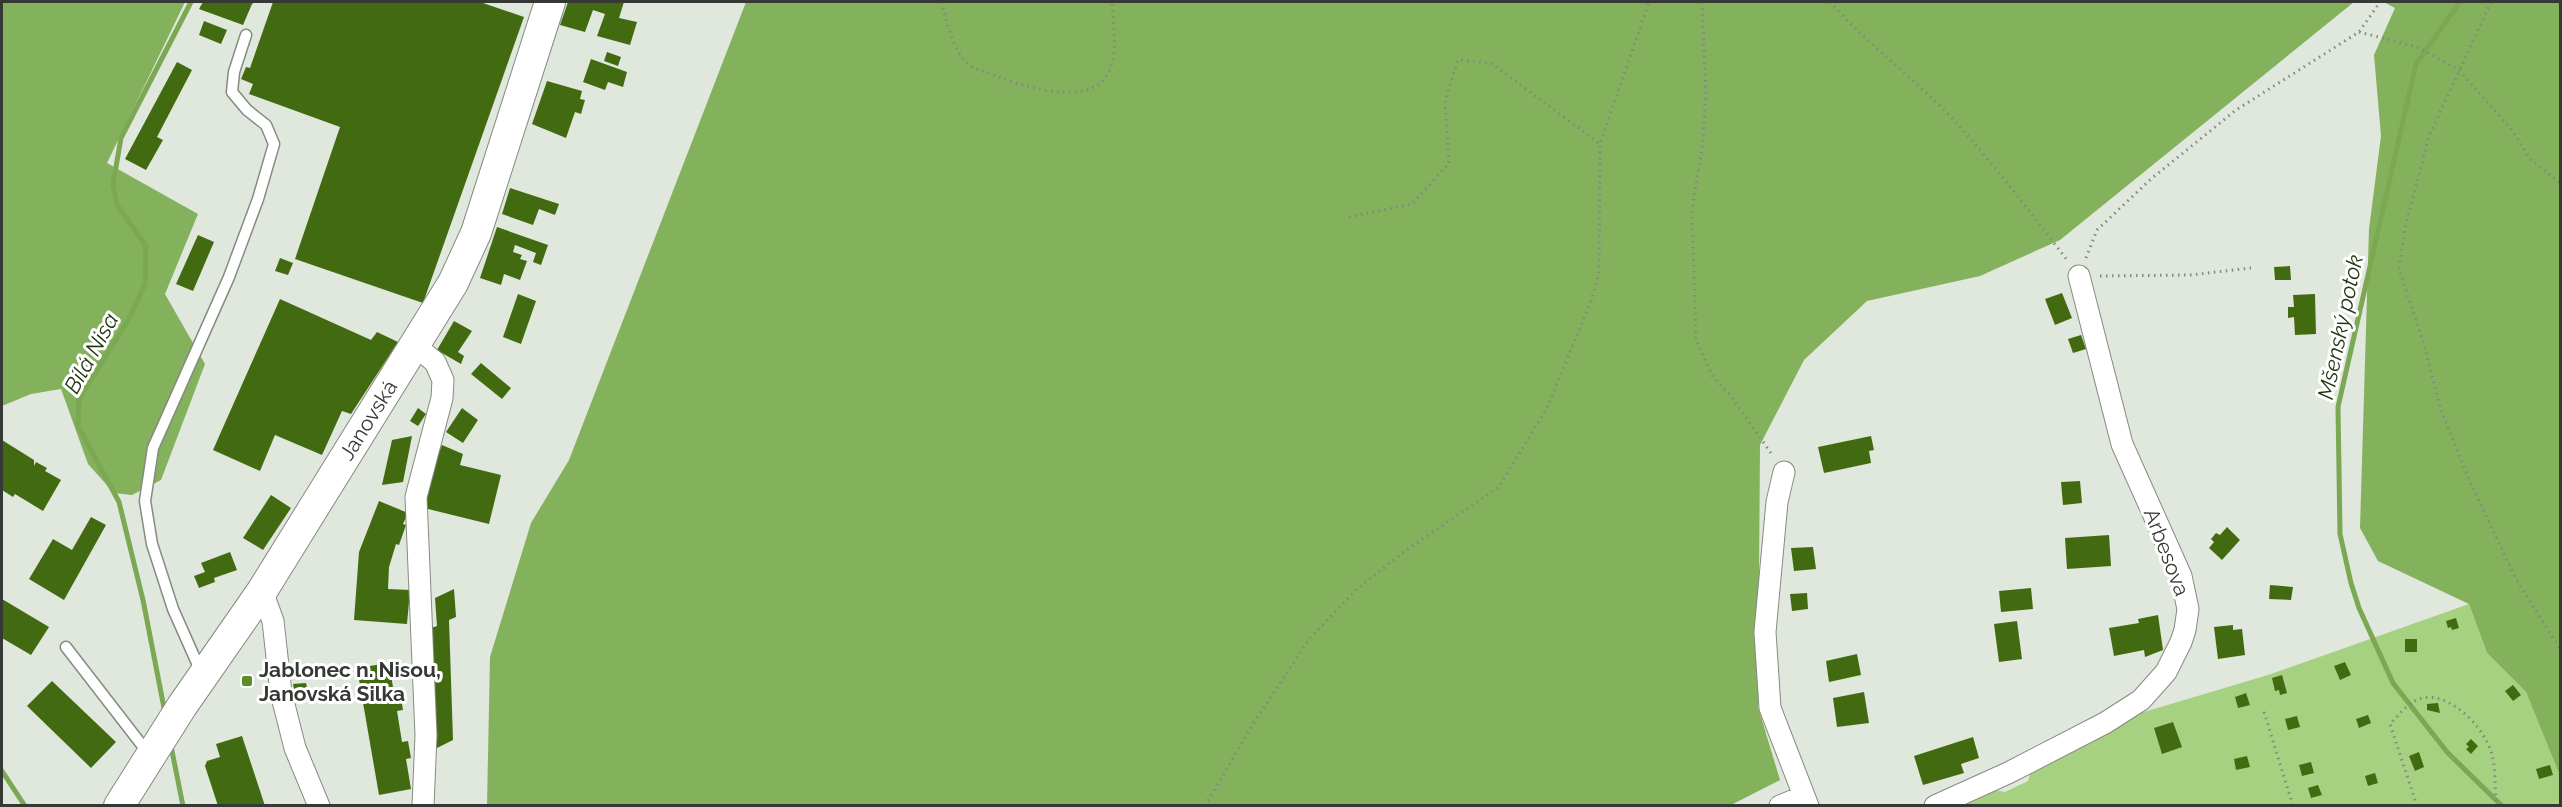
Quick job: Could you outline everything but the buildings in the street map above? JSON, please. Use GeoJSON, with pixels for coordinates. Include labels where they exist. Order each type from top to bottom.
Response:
{"type":"FeatureCollection","features":[{"type":"Feature","properties":{"kind":"street","name":"Janovská"},"geometry":{"type":"LineString","coordinates":[[119,806],[182,706],[262,591],[453,283],[476,233],[550,2]]}},
{"type":"Feature","properties":{"kind":"street","name":"Arbesova"},"geometry":{"type":"LineString","coordinates":[[1935,806],[2105,723],[2141,700],[2166,672],[2185,630],[2188,609],[2181,576],[2122,444],[2079,276]]}},
{"type":"Feature","properties":{"kind":"street"},"geometry":{"type":"LineString","coordinates":[[414,345],[435,362],[443,380],[442,398],[416,497],[426,735],[419,804]]}},
{"type":"Feature","properties":{"kind":"street"},"geometry":{"type":"LineString","coordinates":[[1780,806],[1806,801],[1770,708],[1765,632],[1777,502],[1784,472]]}},
{"type":"Feature","properties":{"kind":"street"},"geometry":{"type":"LineString","coordinates":[[262,591],[273,621],[281,693],[295,748],[319,806]]}},
{"type":"Feature","properties":{"kind":"lane"},"geometry":{"type":"LineString","coordinates":[[203,675],[173,609],[152,544],[145,501],[153,448],[229,277],[258,199],[274,144],[266,125],[247,110],[232,92],[234,72],[246,34]]}},
{"type":"Feature","properties":{"kind":"lane"},"geometry":{"type":"LineString","coordinates":[[66,647],[150,755]]}},
{"type":"Feature","properties":{"kind":"path"},"geometry":{"type":"LineString","coordinates":[[942,2],[945,19],[954,41],[968,64],[1011,83],[1058,92],[1088,90],[1104,79],[1112,66],[1114,50],[1112,2]]}},
{"type":"Feature","properties":{"kind":"path"},"geometry":{"type":"LineString","coordinates":[[1205,806],[1253,724],[1310,638],[1357,589],[1405,551],[1499,487],[1547,408],[1592,301],[1599,274],[1600,144],[1650,2]]}},
{"type":"Feature","properties":{"kind":"path"},"geometry":{"type":"LineString","coordinates":[[1701,2],[1706,94],[1702,148],[1692,210],[1696,340],[1713,377],[1730,395],[1784,472]]}},
{"type":"Feature","properties":{"kind":"path"},"geometry":{"type":"LineString","coordinates":[[1830,2],[1852,27],[1908,74],[1953,120],[2027,208],[2079,276]]}},
{"type":"Feature","properties":{"kind":"path"},"geometry":{"type":"LineString","coordinates":[[2079,276],[2097,230],[2151,179],[2236,110],[2359,32],[2380,2]]}},
{"type":"Feature","properties":{"kind":"path"},"geometry":{"type":"LineString","coordinates":[[2491,2],[2429,136],[2406,224],[2400,269],[2423,341],[2441,410],[2470,482],[2516,579],[2560,649]]}},
{"type":"Feature","properties":{"kind":"path"},"geometry":{"type":"LineString","coordinates":[[2359,32],[2416,47],[2459,70],[2512,130],[2530,159],[2560,183]]}},
{"type":"Feature","properties":{"kind":"path"},"geometry":{"type":"LineString","coordinates":[[1348,217],[1412,204],[1449,163],[1445,101],[1458,60],[1491,63],[1600,144]]}},
{"type":"Feature","properties":{"kind":"path"},"geometry":{"type":"LineString","coordinates":[[2079,276],[2190,275],[2251,268]]}},
{"type":"Feature","properties":{"kind":"path"},"geometry":{"type":"LineString","coordinates":[[2417,806],[2390,724],[2410,703],[2424,698],[2443,699],[2474,721],[2492,754],[2496,806]]}},
{"type":"Feature","properties":{"kind":"path"},"geometry":{"type":"LineString","coordinates":[[2264,712],[2293,806]]}},
{"type":"Feature","properties":{"kind":"green space"},"geometry":{"type":"Polygon","coordinates":[[[2,2],[185,2],[107,163],[198,214],[165,294],[205,364],[161,480],[132,495],[114,493],[88,464],[61,389],[31,394],[2,406],[2,2]]]}},
{"type":"Feature","properties":{"kind":"green space"},"geometry":{"type":"Polygon","coordinates":[[[746,2],[2354,2],[2060,240],[1980,276],[1867,301],[1804,360],[1760,445],[1758,707],[1780,780],[1731,805],[487,806],[490,657],[531,523],[569,460],[746,2]]]}},
{"type":"Feature","properties":{"kind":"green space"},"geometry":{"type":"Polygon","coordinates":[[[2384,2],[2560,2],[2560,776],[2526,692],[2487,653],[2469,604],[2378,561],[2360,528],[2369,229],[2381,136],[2374,55],[2395,8],[2384,2]]]}},
{"type":"Feature","properties":{"kind":"green space"},"geometry":{"type":"Polygon","coordinates":[[[2469,604],[2487,653],[2526,692],[2560,776],[2560,805],[1955,806],[1989,789],[2005,792],[2028,781],[2031,770],[2124,718],[2268,675],[2469,604]]]}},
{"type":"Feature","properties":{"kind":"waterway","name":"Bílá Nisa"},"geometry":{"type":"LineString","coordinates":[[165,713],[143,600],[119,502],[78,426],[79,399],[130,317],[145,284],[146,246],[117,205],[113,184],[121,138],[191,2]]}},
{"type":"Feature","properties":{"kind":"waterway","name":"Mšenský potok"},"geometry":{"type":"LineString","coordinates":[[2460,2],[2416,64],[2338,407],[2340,534],[2359,608],[2393,683],[2447,752],[2502,806]]}},
{"type":"Feature","properties":{"kind":"waterway","name":"Bílá Nisa"},"geometry":{"type":"LineString","coordinates":[[171,746],[183,806]]}},
{"type":"Feature","properties":{"kind":"waterway"},"geometry":{"type":"LineString","coordinates":[[2,771],[25,806]]}},
{"type":"Feature","properties":{"kind":"place","name":"Jablonec n. Nisou, Janovská Silka"},"geometry":{"type":"Point","coordinates":[247,681]}}]}
